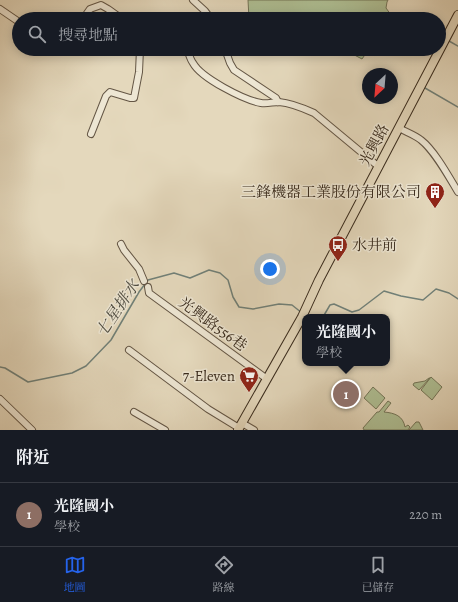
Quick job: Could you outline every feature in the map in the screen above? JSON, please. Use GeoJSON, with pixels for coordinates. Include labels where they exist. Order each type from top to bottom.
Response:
{"type":"FeatureCollection","features":[{"type":"Feature","properties":{"kind":"main road","name":"光興路"},"geometry":{"type":"LineString","coordinates":[[446,37],[458,14]]}},
{"type":"Feature","properties":{"kind":"main road","name":"光興路"},"geometry":{"type":"LineString","coordinates":[[303,314],[319,280],[436,56]]}},
{"type":"Feature","properties":{"kind":"main road","name":"光興路"},"geometry":{"type":"LineString","coordinates":[[239,427],[302,316]]}},
{"type":"Feature","properties":{"kind":"street"},"geometry":{"type":"LineString","coordinates":[[193,0],[206,12]]}},
{"type":"Feature","properties":{"kind":"street"},"geometry":{"type":"LineString","coordinates":[[88,12],[90,9],[101,5],[112,12]]}},
{"type":"Feature","properties":{"kind":"street"},"geometry":{"type":"LineString","coordinates":[[0,9],[12,17]]}},
{"type":"Feature","properties":{"kind":"street"},"geometry":{"type":"LineString","coordinates":[[91,134],[108,92],[134,98],[139,72],[140,56]]}},
{"type":"Feature","properties":{"kind":"street"},"geometry":{"type":"LineString","coordinates":[[190,56],[193,64],[203,75],[248,99],[262,104],[278,102],[302,107],[314,113],[378,167]]}},
{"type":"Feature","properties":{"kind":"street"},"geometry":{"type":"LineString","coordinates":[[228,56],[234,70],[276,98],[278,102]]}},
{"type":"Feature","properties":{"kind":"street"},"geometry":{"type":"LineString","coordinates":[[399,128],[424,142],[435,156],[458,192]]}},
{"type":"Feature","properties":{"kind":"street"},"geometry":{"type":"LineString","coordinates":[[452,182],[458,179]]}},
{"type":"Feature","properties":{"kind":"street"},"geometry":{"type":"LineString","coordinates":[[121,244],[139,269],[144,281]]}},
{"type":"Feature","properties":{"kind":"street","name":"光興路556巷"},"geometry":{"type":"LineString","coordinates":[[148,287],[149,293],[266,379]]}},
{"type":"Feature","properties":{"kind":"street"},"geometry":{"type":"LineString","coordinates":[[129,350],[208,409],[239,427],[254,430]]}},
{"type":"Feature","properties":{"kind":"street"},"geometry":{"type":"LineString","coordinates":[[0,398],[32,430]]}},
{"type":"Feature","properties":{"kind":"street"},"geometry":{"type":"LineString","coordinates":[[134,412],[164,430]]}},
{"type":"Feature","properties":{"kind":"green space"},"geometry":{"type":"Polygon","coordinates":[[[248,0],[388,0],[386,8],[389,12],[249,12],[248,0]]]}},
{"type":"Feature","properties":{"kind":"green space"},"geometry":{"type":"Polygon","coordinates":[[[356,56],[364,56],[362,59],[356,56]]]}},
{"type":"Feature","properties":{"kind":"green space"},"geometry":{"type":"Polygon","coordinates":[[[431,377],[442,387],[432,400],[421,390],[431,377]]]}},
{"type":"Feature","properties":{"kind":"green space"},"geometry":{"type":"Polygon","coordinates":[[[429,378],[419,390],[413,385],[414,383],[425,381],[429,378]]]}},
{"type":"Feature","properties":{"kind":"green space"},"geometry":{"type":"Polygon","coordinates":[[[373,387],[385,398],[376,409],[364,398],[373,387]]]}},
{"type":"Feature","properties":{"kind":"green space"},"geometry":{"type":"Polygon","coordinates":[[[388,401],[391,403],[384,412],[392,413],[398,416],[404,423],[405,427],[408,425],[410,427],[408,430],[364,430],[363,428],[388,401]]]}},
{"type":"Feature","properties":{"kind":"green space"},"geometry":{"type":"Polygon","coordinates":[[[416,422],[419,422],[423,430],[409,430],[416,422]]]}},
{"type":"Feature","properties":{"kind":"waterway"},"geometry":{"type":"LineString","coordinates":[[449,41],[458,46]]}},
{"type":"Feature","properties":{"kind":"waterway"},"geometry":{"type":"LineString","coordinates":[[425,88],[458,107]]}},
{"type":"Feature","properties":{"kind":"waterway","name":"七星排水"},"geometry":{"type":"LineString","coordinates":[[0,367],[5,368],[28,382],[72,373],[86,366],[111,340],[139,292],[148,280],[174,273],[190,278],[209,270],[220,273],[228,280],[233,297],[239,307],[253,309],[279,304],[292,305],[302,313]]}},
{"type":"Feature","properties":{"kind":"waterway","name":"七星排水"},"geometry":{"type":"LineString","coordinates":[[325,314],[330,305],[334,304],[352,312],[359,310],[384,291],[423,300],[436,289],[449,293],[458,299]]}},
{"type":"Feature","properties":{"kind":"place","name":"三鋒機器工業股份有限公司"},"geometry":{"type":"Point","coordinates":[435,209]}},
{"type":"Feature","properties":{"kind":"place","name":"水井前"},"geometry":{"type":"Point","coordinates":[338,262]}},
{"type":"Feature","properties":{"kind":"place","name":"7-Eleven"},"geometry":{"type":"Point","coordinates":[249,393]}},
{"type":"Feature","properties":{"kind":"place","name":"光隆國小"},"geometry":{"type":"Point","coordinates":[346,394]}}]}
